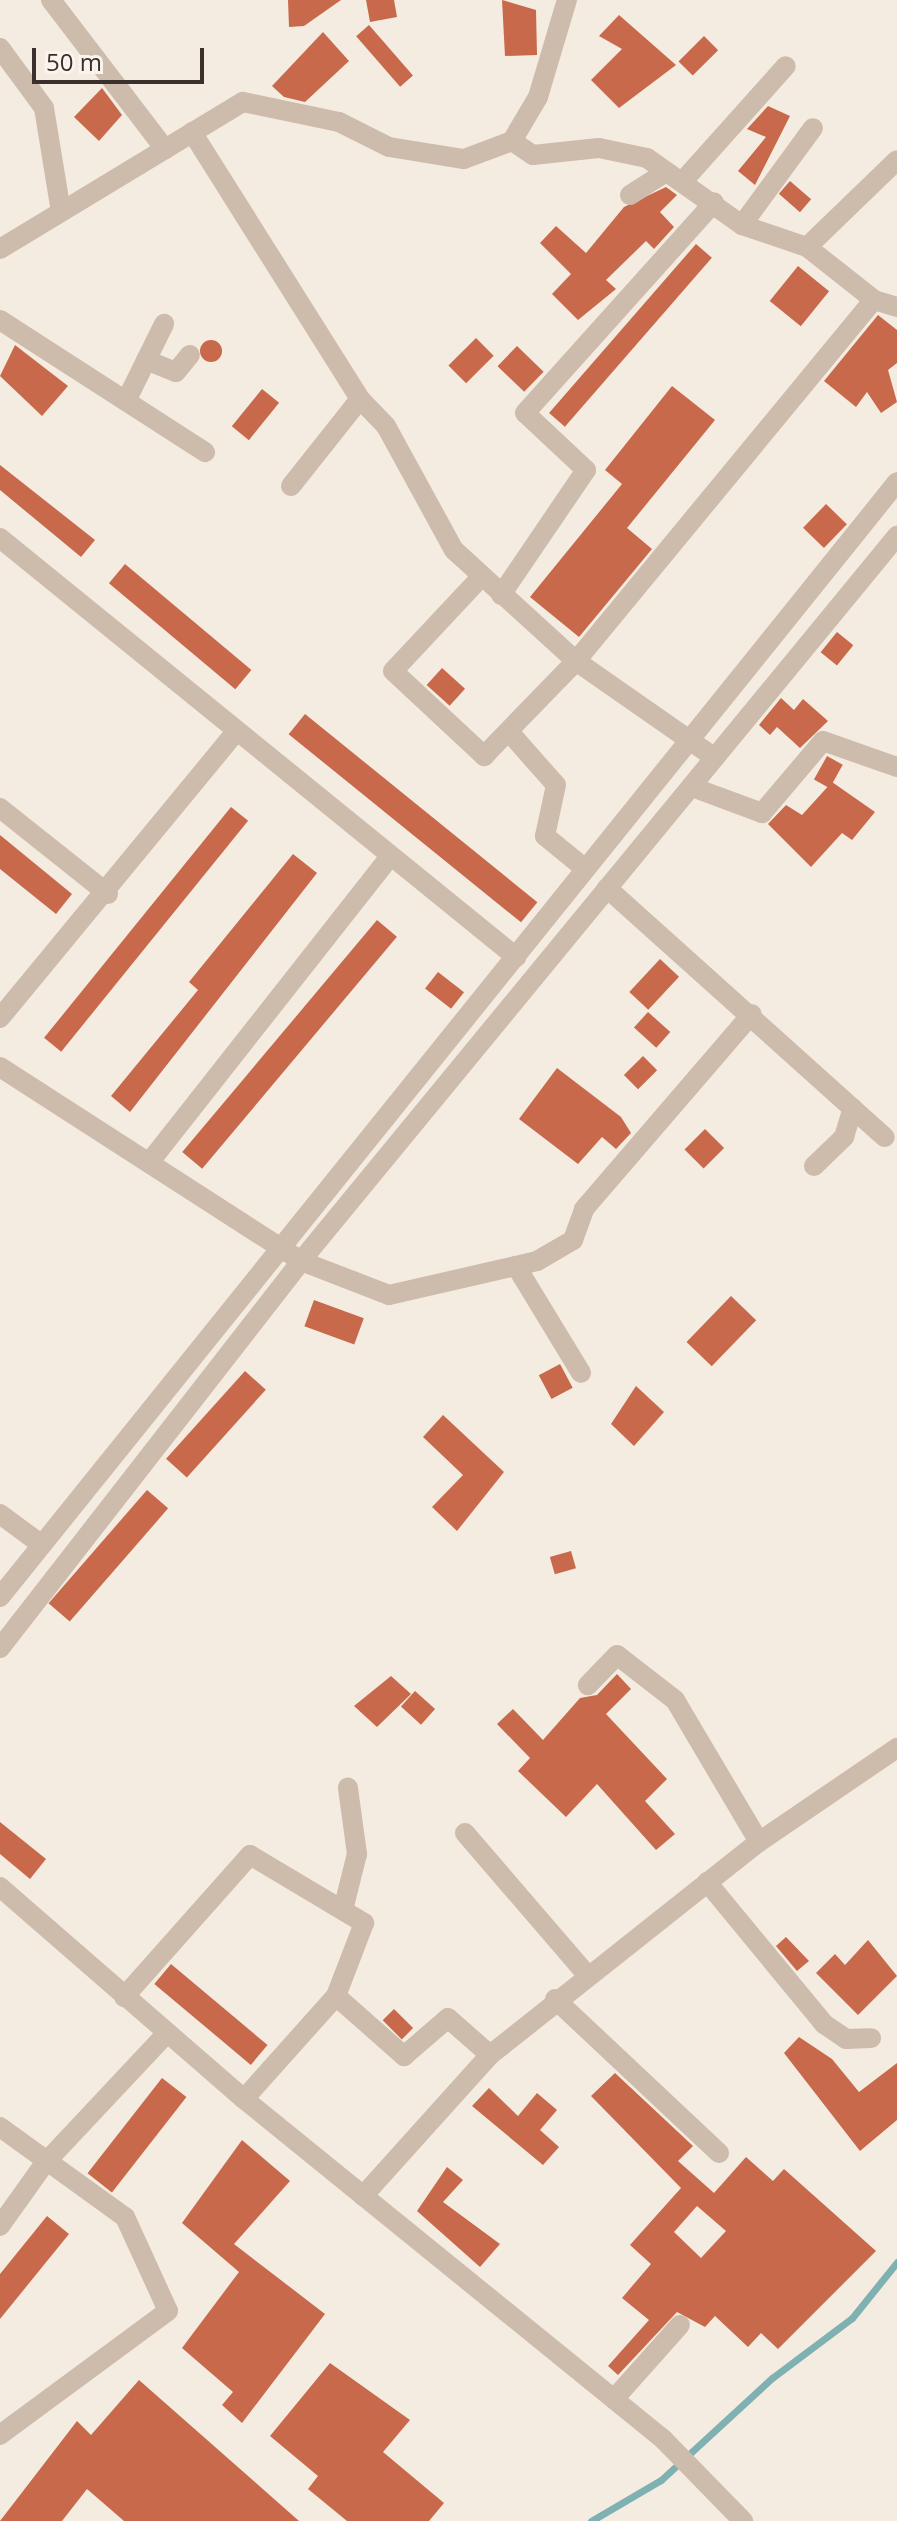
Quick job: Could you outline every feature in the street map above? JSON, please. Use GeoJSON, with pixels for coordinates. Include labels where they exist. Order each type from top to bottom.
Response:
{"type":"FeatureCollection","features":[{"type":"Feature","properties":{"kind":"street"},"geometry":{"type":"LineString","coordinates":[[51,0],[132,96],[165,149]]}},
{"type":"Feature","properties":{"kind":"street"},"geometry":{"type":"LineString","coordinates":[[0,249],[243,102],[339,122],[389,147],[464,159],[512,141],[538,97],[567,0]]}},
{"type":"Feature","properties":{"kind":"street"},"geometry":{"type":"LineString","coordinates":[[0,48],[44,108],[61,212]]}},
{"type":"Feature","properties":{"kind":"street"},"geometry":{"type":"LineString","coordinates":[[630,195],[674,177],[786,66]]}},
{"type":"Feature","properties":{"kind":"street"},"geometry":{"type":"LineString","coordinates":[[742,225],[813,128]]}},
{"type":"Feature","properties":{"kind":"street"},"geometry":{"type":"LineString","coordinates":[[192,132],[360,399],[386,426],[454,550],[576,661],[715,758]]}},
{"type":"Feature","properties":{"kind":"street"},"geometry":{"type":"LineString","coordinates":[[512,141],[533,155],[599,148],[647,158],[714,202],[742,225],[807,247],[874,300],[897,307]]}},
{"type":"Feature","properties":{"kind":"street"},"geometry":{"type":"LineString","coordinates":[[807,247],[897,160]]}},
{"type":"Feature","properties":{"kind":"street"},"geometry":{"type":"LineString","coordinates":[[501,595],[586,470],[525,413],[714,202]]}},
{"type":"Feature","properties":{"kind":"street"},"geometry":{"type":"LineString","coordinates":[[482,576],[393,671],[484,756],[510,733],[576,661],[874,300]]}},
{"type":"Feature","properties":{"kind":"street"},"geometry":{"type":"LineString","coordinates":[[0,320],[205,452]]}},
{"type":"Feature","properties":{"kind":"street"},"geometry":{"type":"LineString","coordinates":[[127,399],[164,324]]}},
{"type":"Feature","properties":{"kind":"street"},"geometry":{"type":"LineString","coordinates":[[146,360],[176,372],[190,355]]}},
{"type":"Feature","properties":{"kind":"street"},"geometry":{"type":"LineString","coordinates":[[291,486],[360,399]]}},
{"type":"Feature","properties":{"kind":"street"},"geometry":{"type":"LineString","coordinates":[[0,1597],[278,1246],[516,957],[583,867],[897,482]]}},
{"type":"Feature","properties":{"kind":"street"},"geometry":{"type":"LineString","coordinates":[[0,538],[389,858],[516,957]]}},
{"type":"Feature","properties":{"kind":"street"},"geometry":{"type":"LineString","coordinates":[[0,1648],[301,1261],[896,539]]}},
{"type":"Feature","properties":{"kind":"street"},"geometry":{"type":"LineString","coordinates":[[0,1018],[108,894],[236,732]]}},
{"type":"Feature","properties":{"kind":"street"},"geometry":{"type":"LineString","coordinates":[[510,733],[556,785],[545,836],[583,867]]}},
{"type":"Feature","properties":{"kind":"street"},"geometry":{"type":"LineString","coordinates":[[692,787],[762,813],[823,741],[897,767]]}},
{"type":"Feature","properties":{"kind":"street"},"geometry":{"type":"LineString","coordinates":[[0,808],[108,894]]}},
{"type":"Feature","properties":{"kind":"street"},"geometry":{"type":"LineString","coordinates":[[152,1159],[389,858]]}},
{"type":"Feature","properties":{"kind":"street"},"geometry":{"type":"LineString","coordinates":[[607,888],[752,1014],[885,1137]]}},
{"type":"Feature","properties":{"kind":"street"},"geometry":{"type":"LineString","coordinates":[[0,1067],[152,1159],[301,1261],[389,1295],[516,1266],[573,1240],[584,1209],[752,1014]]}},
{"type":"Feature","properties":{"kind":"street"},"geometry":{"type":"LineString","coordinates":[[814,1166],[844,1137],[853,1108]]}},
{"type":"Feature","properties":{"kind":"street"},"geometry":{"type":"LineString","coordinates":[[516,1266],[581,1373]]}},
{"type":"Feature","properties":{"kind":"street"},"geometry":{"type":"LineString","coordinates":[[0,1514],[42,1545]]}},
{"type":"Feature","properties":{"kind":"street"},"geometry":{"type":"LineString","coordinates":[[588,1685],[617,1655],[675,1700],[759,1842]]}},
{"type":"Feature","properties":{"kind":"street"},"geometry":{"type":"LineString","coordinates":[[363,2196],[490,2055],[555,1999],[759,1842],[897,1748]]}},
{"type":"Feature","properties":{"kind":"street"},"geometry":{"type":"LineString","coordinates":[[343,1910],[357,1854],[348,1788]]}},
{"type":"Feature","properties":{"kind":"street"},"geometry":{"type":"LineString","coordinates":[[465,1833],[587,1975]]}},
{"type":"Feature","properties":{"kind":"street"},"geometry":{"type":"LineString","coordinates":[[124,1997],[250,1855],[364,1923],[336,1996],[244,2099]]}},
{"type":"Feature","properties":{"kind":"street"},"geometry":{"type":"LineString","coordinates":[[707,1882],[824,2024],[846,2039],[871,2038]]}},
{"type":"Feature","properties":{"kind":"street"},"geometry":{"type":"LineString","coordinates":[[0,1887],[244,2099],[663,2439],[700,2471],[743,2521]]}},
{"type":"Feature","properties":{"kind":"street"},"geometry":{"type":"LineString","coordinates":[[336,1996],[404,2056],[448,2018],[490,2055]]}},
{"type":"Feature","properties":{"kind":"street"},"geometry":{"type":"LineString","coordinates":[[555,1999],[719,2153]]}},
{"type":"Feature","properties":{"kind":"street"},"geometry":{"type":"LineString","coordinates":[[0,2226],[45,2163],[167,2033]]}},
{"type":"Feature","properties":{"kind":"street"},"geometry":{"type":"LineString","coordinates":[[0,2127],[45,2163],[125,2217],[168,2311],[0,2435]]}},
{"type":"Feature","properties":{"kind":"street"},"geometry":{"type":"LineString","coordinates":[[614,2399],[680,2325]]}},
{"type":"Feature","properties":{"kind":"building"},"geometry":{"type":"Polygon","coordinates":[[[288,0],[341,0],[304,26],[289,27],[288,0]]]}},
{"type":"Feature","properties":{"kind":"building"},"geometry":{"type":"Polygon","coordinates":[[[366,0],[394,0],[397,17],[370,22],[366,0]]]}},
{"type":"Feature","properties":{"kind":"building"},"geometry":{"type":"Polygon","coordinates":[[[502,0],[536,10],[537,55],[505,56],[502,0]]]}},
{"type":"Feature","properties":{"kind":"building"},"geometry":{"type":"Polygon","coordinates":[[[619,15],[676,65],[619,108],[591,80],[622,49],[599,36],[619,15]]]}},
{"type":"Feature","properties":{"kind":"building"},"geometry":{"type":"Polygon","coordinates":[[[369,25],[413,76],[400,87],[356,36],[369,25]]]}},
{"type":"Feature","properties":{"kind":"building"},"geometry":{"type":"Polygon","coordinates":[[[323,32],[349,61],[305,102],[284,97],[272,86],[323,32]]]}},
{"type":"Feature","properties":{"kind":"building"},"geometry":{"type":"Polygon","coordinates":[[[704,36],[718,50],[693,76],[679,61],[704,36]]]}},
{"type":"Feature","properties":{"kind":"building"},"geometry":{"type":"Polygon","coordinates":[[[102,88],[122,115],[99,141],[74,117],[102,88]]]}},
{"type":"Feature","properties":{"kind":"building"},"geometry":{"type":"Polygon","coordinates":[[[768,106],[790,116],[755,185],[738,171],[766,137],[747,129],[768,106]]]}},
{"type":"Feature","properties":{"kind":"building"},"geometry":{"type":"Polygon","coordinates":[[[790,181],[811,199],[800,212],[779,194],[790,181]]]}},
{"type":"Feature","properties":{"kind":"building"},"geometry":{"type":"Polygon","coordinates":[[[666,187],[677,195],[660,212],[674,227],[654,249],[646,241],[606,280],[616,289],[578,320],[552,294],[571,274],[540,243],[556,226],[586,253],[624,207],[666,187]]]}},
{"type":"Feature","properties":{"kind":"building"},"geometry":{"type":"Polygon","coordinates":[[[696,244],[712,258],[565,427],[549,413],[696,244]]]}},
{"type":"Feature","properties":{"kind":"building"},"geometry":{"type":"Polygon","coordinates":[[[798,266],[829,291],[801,326],[770,301],[798,266]]]}},
{"type":"Feature","properties":{"kind":"building"},"geometry":{"type":"Polygon","coordinates":[[[878,315],[897,330],[897,363],[888,370],[897,402],[881,413],[867,392],[856,407],[824,381],[878,315]]]}},
{"type":"Feature","properties":{"kind":"building"},"geometry":{"type":"Polygon","coordinates":[[[476,338],[494,356],[466,383],[448,366],[476,338]]]}},
{"type":"Feature","properties":{"kind":"building"},"geometry":{"type":"Polygon","coordinates":[[[211,340],[219,343],[222,351],[219,359],[211,362],[203,359],[200,351],[203,343],[211,340]]]}},
{"type":"Feature","properties":{"kind":"building"},"geometry":{"type":"Polygon","coordinates":[[[15,345],[68,386],[42,416],[0,376],[15,345]]]}},
{"type":"Feature","properties":{"kind":"building"},"geometry":{"type":"Polygon","coordinates":[[[517,346],[544,372],[524,392],[498,366],[517,346]]]}},
{"type":"Feature","properties":{"kind":"building"},"geometry":{"type":"Polygon","coordinates":[[[672,386],[715,420],[627,528],[652,549],[579,637],[530,597],[622,484],[605,470],[672,386]]]}},
{"type":"Feature","properties":{"kind":"building"},"geometry":{"type":"Polygon","coordinates":[[[262,389],[279,403],[249,440],[232,426],[262,389]]]}},
{"type":"Feature","properties":{"kind":"building"},"geometry":{"type":"Polygon","coordinates":[[[0,465],[95,540],[81,557],[0,490],[0,465]]]}},
{"type":"Feature","properties":{"kind":"building"},"geometry":{"type":"Polygon","coordinates":[[[826,504],[847,524],[824,548],[803,528],[826,504]]]}},
{"type":"Feature","properties":{"kind":"building"},"geometry":{"type":"Polygon","coordinates":[[[125,564],[251,670],[235,689],[109,583],[125,564]]]}},
{"type":"Feature","properties":{"kind":"building"},"geometry":{"type":"Polygon","coordinates":[[[837,632],[853,645],[837,665],[821,652],[837,632]]]}},
{"type":"Feature","properties":{"kind":"building"},"geometry":{"type":"Polygon","coordinates":[[[442,668],[465,689],[450,706],[427,685],[442,668]]]}},
{"type":"Feature","properties":{"kind":"building"},"geometry":{"type":"Polygon","coordinates":[[[781,698],[794,710],[803,699],[828,721],[800,748],[777,727],[770,735],[759,725],[781,698]]]}},
{"type":"Feature","properties":{"kind":"building"},"geometry":{"type":"Polygon","coordinates":[[[305,714],[537,902],[521,922],[289,734],[305,714]]]}},
{"type":"Feature","properties":{"kind":"building"},"geometry":{"type":"Polygon","coordinates":[[[827,756],[843,765],[830,788],[814,780],[827,756]]]}},
{"type":"Feature","properties":{"kind":"building"},"geometry":{"type":"Polygon","coordinates":[[[832,782],[875,812],[852,840],[842,833],[811,867],[768,824],[786,805],[802,815],[832,782]]]}},
{"type":"Feature","properties":{"kind":"building"},"geometry":{"type":"Polygon","coordinates":[[[231,807],[248,821],[61,1052],[44,1038],[231,807]]]}},
{"type":"Feature","properties":{"kind":"building"},"geometry":{"type":"Polygon","coordinates":[[[0,835],[72,894],[56,914],[0,869],[0,835]]]}},
{"type":"Feature","properties":{"kind":"building"},"geometry":{"type":"Polygon","coordinates":[[[293,854],[317,873],[130,1112],[111,1096],[198,990],[189,982],[293,854]]]}},
{"type":"Feature","properties":{"kind":"building"},"geometry":{"type":"Polygon","coordinates":[[[377,920],[397,937],[202,1169],[182,1152],[377,920]]]}},
{"type":"Feature","properties":{"kind":"building"},"geometry":{"type":"Polygon","coordinates":[[[660,959],[679,977],[648,1010],[629,992],[660,959]]]}},
{"type":"Feature","properties":{"kind":"building"},"geometry":{"type":"Polygon","coordinates":[[[438,972],[464,992],[451,1009],[425,989],[438,972]]]}},
{"type":"Feature","properties":{"kind":"building"},"geometry":{"type":"Polygon","coordinates":[[[648,1012],[670,1032],[656,1048],[634,1028],[648,1012]]]}},
{"type":"Feature","properties":{"kind":"building"},"geometry":{"type":"Polygon","coordinates":[[[643,1056],[657,1070],[638,1089],[624,1075],[643,1056]]]}},
{"type":"Feature","properties":{"kind":"building"},"geometry":{"type":"Polygon","coordinates":[[[557,1068],[621,1117],[631,1133],[616,1149],[602,1137],[578,1164],[519,1119],[557,1068]]]}},
{"type":"Feature","properties":{"kind":"building"},"geometry":{"type":"Polygon","coordinates":[[[705,1129],[724,1148],[704,1169],[684,1150],[705,1129]]]}},
{"type":"Feature","properties":{"kind":"building"},"geometry":{"type":"Polygon","coordinates":[[[731,1296],[756,1320],[712,1366],[687,1342],[731,1296]]]}},
{"type":"Feature","properties":{"kind":"building"},"geometry":{"type":"Polygon","coordinates":[[[314,1300],[364,1318],[354,1344],[304,1326],[314,1300]]]}},
{"type":"Feature","properties":{"kind":"building"},"geometry":{"type":"Polygon","coordinates":[[[560,1364],[573,1388],[551,1399],[539,1375],[560,1364]]]}},
{"type":"Feature","properties":{"kind":"building"},"geometry":{"type":"Polygon","coordinates":[[[245,1371],[266,1390],[187,1477],[166,1459],[245,1371]]]}},
{"type":"Feature","properties":{"kind":"building"},"geometry":{"type":"Polygon","coordinates":[[[636,1386],[664,1412],[634,1446],[611,1424],[636,1386]]]}},
{"type":"Feature","properties":{"kind":"building"},"geometry":{"type":"Polygon","coordinates":[[[443,1415],[504,1472],[457,1531],[432,1507],[463,1475],[423,1437],[443,1415]]]}},
{"type":"Feature","properties":{"kind":"building"},"geometry":{"type":"Polygon","coordinates":[[[147,1490],[168,1508],[70,1622],[49,1603],[147,1490]]]}},
{"type":"Feature","properties":{"kind":"building"},"geometry":{"type":"Polygon","coordinates":[[[571,1551],[576,1568],[555,1574],[550,1557],[571,1551]]]}},
{"type":"Feature","properties":{"kind":"building"},"geometry":{"type":"Polygon","coordinates":[[[617,1674],[631,1689],[606,1714],[667,1779],[645,1801],[675,1834],[656,1850],[597,1784],[566,1817],[518,1771],[530,1758],[497,1724],[513,1709],[543,1740],[580,1698],[597,1695],[617,1674]]]}},
{"type":"Feature","properties":{"kind":"building"},"geometry":{"type":"Polygon","coordinates":[[[391,1676],[411,1694],[377,1727],[354,1706],[391,1676]]]}},
{"type":"Feature","properties":{"kind":"building"},"geometry":{"type":"Polygon","coordinates":[[[415,1691],[435,1709],[421,1725],[401,1707],[415,1691]]]}},
{"type":"Feature","properties":{"kind":"building"},"geometry":{"type":"Polygon","coordinates":[[[0,1822],[46,1859],[30,1879],[0,1854],[0,1822]]]}},
{"type":"Feature","properties":{"kind":"building"},"geometry":{"type":"Polygon","coordinates":[[[786,1937],[809,1961],[797,1971],[776,1946],[786,1937]]]}},
{"type":"Feature","properties":{"kind":"building"},"geometry":{"type":"Polygon","coordinates":[[[868,1940],[897,1976],[858,2015],[816,1973],[835,1954],[845,1965],[868,1940]]]}},
{"type":"Feature","properties":{"kind":"building"},"geometry":{"type":"Polygon","coordinates":[[[171,1964],[268,2045],[251,2065],[154,1984],[171,1964]]]}},
{"type":"Feature","properties":{"kind":"building"},"geometry":{"type":"Polygon","coordinates":[[[394,2009],[413,2028],[402,2039],[383,2020],[394,2009]]]}},
{"type":"Feature","properties":{"kind":"building"},"geometry":{"type":"Polygon","coordinates":[[[799,2037],[832,2059],[859,2092],[897,2063],[897,2120],[860,2151],[784,2053],[799,2037]]]}},
{"type":"Feature","properties":{"kind":"building"},"geometry":{"type":"Polygon","coordinates":[[[615,2073],[693,2146],[678,2161],[714,2193],[746,2157],[773,2181],[784,2169],[876,2251],[778,2349],[761,2333],[748,2347],[715,2316],[705,2327],[677,2312],[618,2375],[608,2366],[649,2320],[622,2298],[651,2264],[630,2245],[681,2188],[591,2096],[615,2073]],[[697,2206],[674,2232],[701,2258],[726,2231],[697,2206]]]}},
{"type":"Feature","properties":{"kind":"building"},"geometry":{"type":"Polygon","coordinates":[[[162,2078],[186,2097],[112,2192],[88,2173],[162,2078]]]}},
{"type":"Feature","properties":{"kind":"building"},"geometry":{"type":"Polygon","coordinates":[[[489,2088],[518,2116],[537,2093],[557,2110],[540,2130],[559,2147],[543,2165],[472,2106],[489,2088]]]}},
{"type":"Feature","properties":{"kind":"building"},"geometry":{"type":"Polygon","coordinates":[[[242,2140],[290,2181],[234,2244],[325,2314],[242,2423],[222,2405],[233,2392],[182,2348],[239,2272],[182,2223],[242,2140]]]}},
{"type":"Feature","properties":{"kind":"building"},"geometry":{"type":"Polygon","coordinates":[[[447,2167],[463,2180],[443,2202],[500,2244],[480,2267],[417,2211],[447,2167]]]}},
{"type":"Feature","properties":{"kind":"building"},"geometry":{"type":"Polygon","coordinates":[[[47,2216],[69,2234],[0,2319],[0,2274],[47,2216]]]}},
{"type":"Feature","properties":{"kind":"building"},"geometry":{"type":"Polygon","coordinates":[[[330,2363],[410,2420],[383,2452],[444,2503],[429,2521],[347,2521],[308,2489],[318,2476],[270,2436],[330,2363]]]}},
{"type":"Feature","properties":{"kind":"building"},"geometry":{"type":"Polygon","coordinates":[[[139,2380],[299,2521],[124,2521],[87,2489],[62,2521],[0,2521],[77,2421],[91,2435],[139,2380]]]}},
{"type":"Feature","properties":{"kind":"waterway"},"geometry":{"type":"LineString","coordinates":[[591,2521],[661,2480],[772,2378],[852,2318],[897,2262]]}}]}
